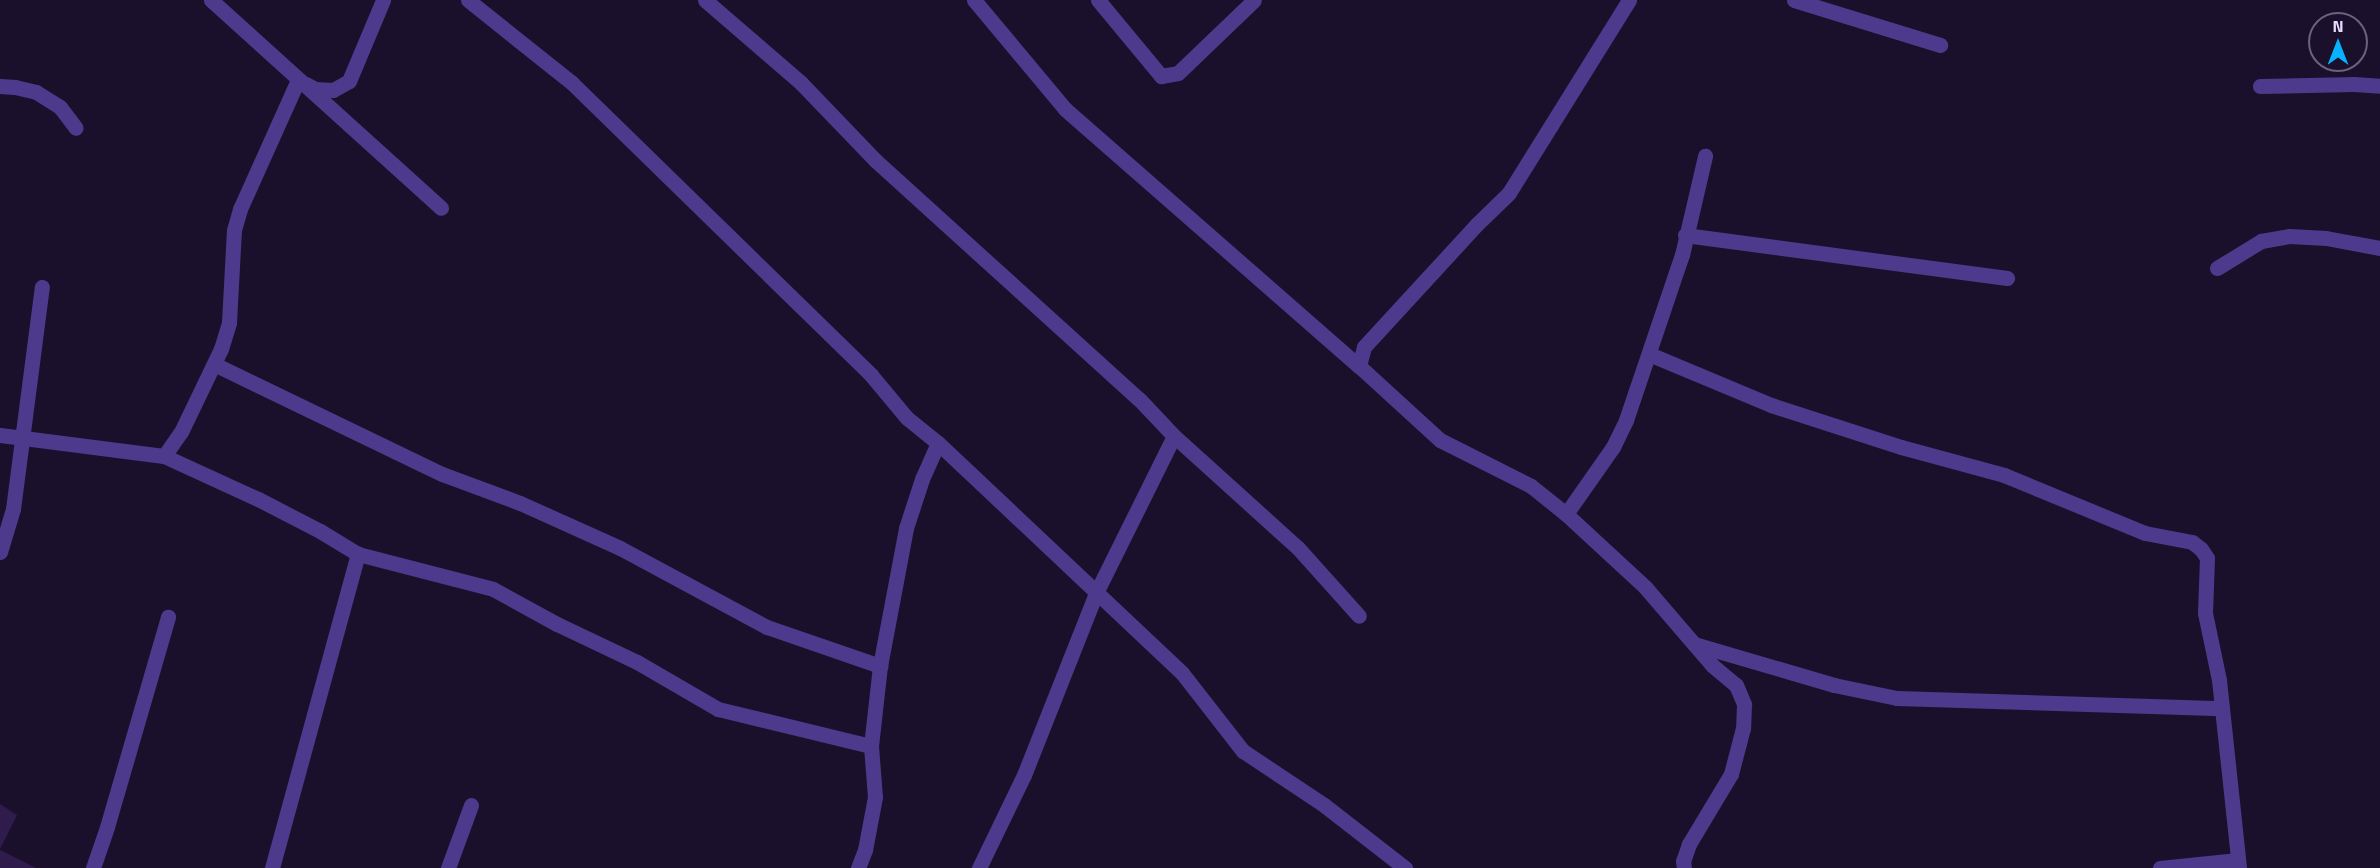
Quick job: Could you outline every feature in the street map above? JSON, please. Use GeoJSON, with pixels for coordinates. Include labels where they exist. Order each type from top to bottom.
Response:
{"type":"FeatureCollection","features":[{"type":"Feature","properties":{"kind":"street"},"geometry":{"type":"LineString","coordinates":[[211,0],[441,208]]}},
{"type":"Feature","properties":{"kind":"street"},"geometry":{"type":"LineString","coordinates":[[298,80],[315,89],[333,90],[349,81],[383,0]]}},
{"type":"Feature","properties":{"kind":"street"},"geometry":{"type":"LineString","coordinates":[[468,0],[572,83],[863,367],[907,418],[938,443],[1182,673],[1243,751],[1324,805],[1406,868]]}},
{"type":"Feature","properties":{"kind":"street"},"geometry":{"type":"LineString","coordinates":[[705,0],[801,83],[875,160],[1139,399],[1174,436],[1298,548],[1359,616]]}},
{"type":"Feature","properties":{"kind":"street"},"geometry":{"type":"LineString","coordinates":[[974,0],[1065,109],[1359,366],[1440,440],[1531,486],[1566,514],[1645,587],[1713,666],[1736,685],[1744,704],[1743,728],[1731,774],[1689,844],[1683,861],[1684,868]]}},
{"type":"Feature","properties":{"kind":"street"},"geometry":{"type":"LineString","coordinates":[[1098,0],[1161,76],[1178,73],[1254,0]]}},
{"type":"Feature","properties":{"kind":"street"},"geometry":{"type":"LineString","coordinates":[[1359,366],[1364,347],[1477,224],[1509,193],[1629,0]]}},
{"type":"Feature","properties":{"kind":"street"},"geometry":{"type":"LineString","coordinates":[[1794,0],[1940,45]]}},
{"type":"Feature","properties":{"kind":"street"},"geometry":{"type":"LineString","coordinates":[[164,456],[181,432],[214,364],[229,322],[234,230],[240,210],[298,80]]}},
{"type":"Feature","properties":{"kind":"street"},"geometry":{"type":"LineString","coordinates":[[2260,86],[2354,84],[2380,86]]}},
{"type":"Feature","properties":{"kind":"street"},"geometry":{"type":"LineString","coordinates":[[0,86],[36,92],[60,107],[76,128]]}},
{"type":"Feature","properties":{"kind":"street"},"geometry":{"type":"LineString","coordinates":[[1566,514],[1612,447],[1626,420],[1682,255],[1705,156]]}},
{"type":"Feature","properties":{"kind":"street"},"geometry":{"type":"LineString","coordinates":[[1685,235],[2007,279]]}},
{"type":"Feature","properties":{"kind":"street"},"geometry":{"type":"LineString","coordinates":[[2217,268],[2261,241],[2289,236],[2326,238],[2380,248]]}},
{"type":"Feature","properties":{"kind":"street"},"geometry":{"type":"LineString","coordinates":[[0,552],[13,509],[42,287]]}},
{"type":"Feature","properties":{"kind":"street"},"geometry":{"type":"LineString","coordinates":[[1649,354],[1771,405],[1901,447],[2004,475],[2145,533],[2192,542],[2207,558],[2205,613],[2219,680],[2238,864],[2160,868]]}},
{"type":"Feature","properties":{"kind":"street"},"geometry":{"type":"LineString","coordinates":[[214,364],[442,474],[520,503],[620,548],[767,627],[880,666]]}},
{"type":"Feature","properties":{"kind":"street"},"geometry":{"type":"LineString","coordinates":[[0,435],[23,436],[164,456],[258,499],[320,531],[358,554],[493,589],[557,624],[637,662],[718,709],[871,746]]}},
{"type":"Feature","properties":{"kind":"street"},"geometry":{"type":"LineString","coordinates":[[979,868],[1024,775],[1096,593],[1174,436]]}},
{"type":"Feature","properties":{"kind":"street"},"geometry":{"type":"LineString","coordinates":[[858,868],[865,850],[875,797],[871,746],[880,666],[906,528],[922,479],[938,443]]}},
{"type":"Feature","properties":{"kind":"street"},"geometry":{"type":"LineString","coordinates":[[272,868],[358,554]]}},
{"type":"Feature","properties":{"kind":"street"},"geometry":{"type":"LineString","coordinates":[[93,868],[168,617]]}},
{"type":"Feature","properties":{"kind":"street"},"geometry":{"type":"LineString","coordinates":[[1694,644],[1823,682],[1897,698],[2222,708]]}},
{"type":"Feature","properties":{"kind":"street"},"geometry":{"type":"LineString","coordinates":[[448,868],[471,805]]}},
{"type":"Feature","properties":{"kind":"building"},"geometry":{"type":"Polygon","coordinates":[[[0,804],[17,815],[0,849],[0,804]]]}},
{"type":"Feature","properties":{"kind":"building"},"geometry":{"type":"Polygon","coordinates":[[[0,850],[36,868],[0,868],[0,850]]]}}]}
